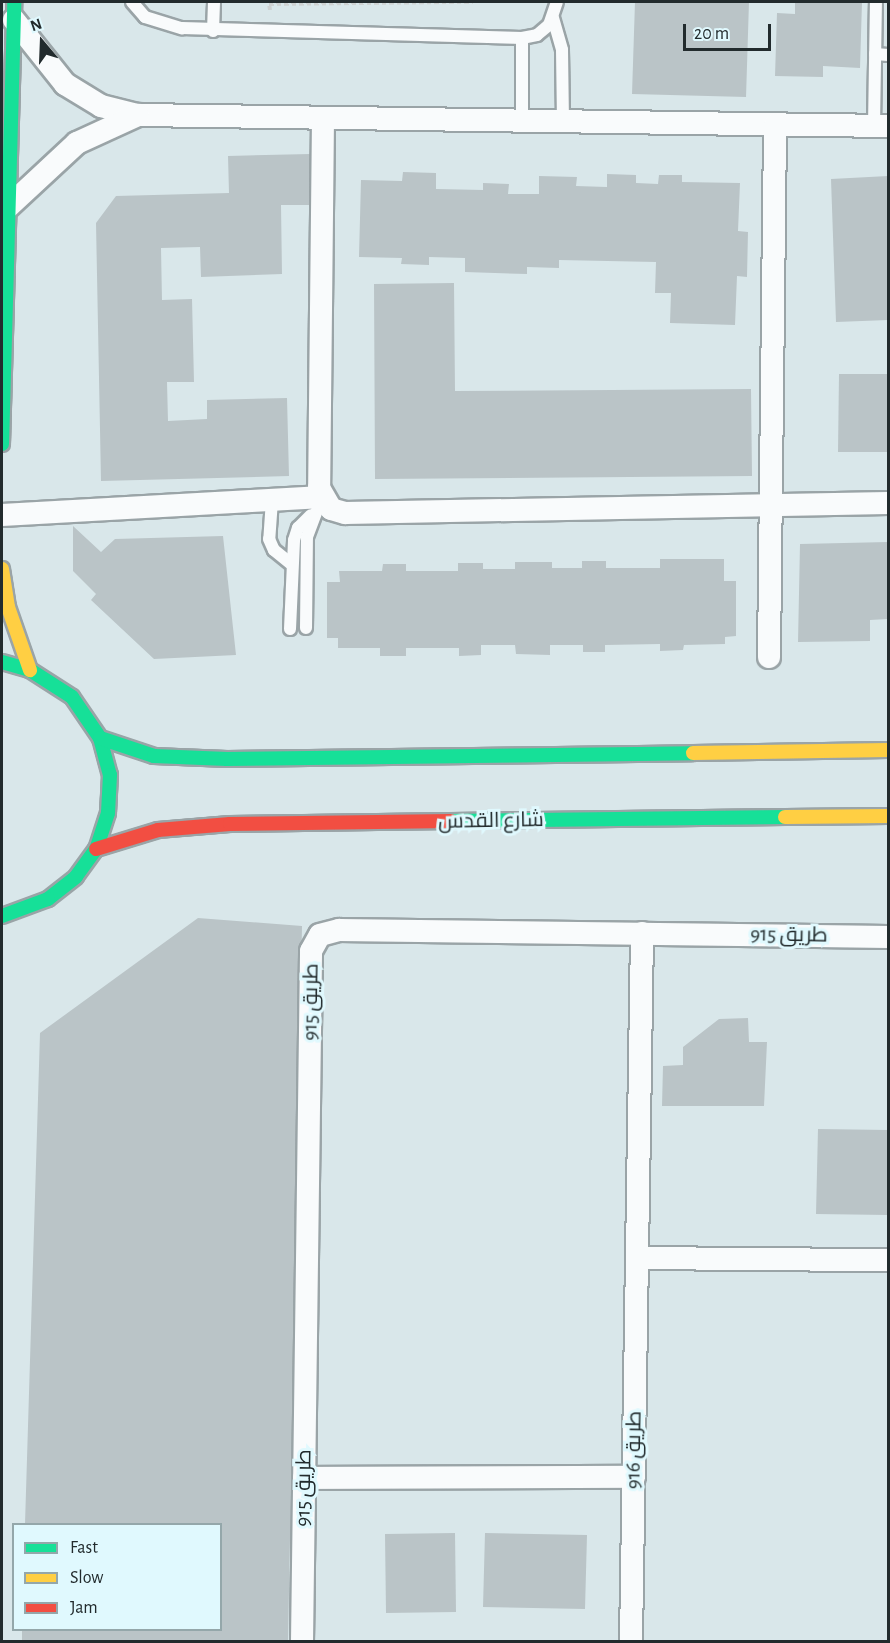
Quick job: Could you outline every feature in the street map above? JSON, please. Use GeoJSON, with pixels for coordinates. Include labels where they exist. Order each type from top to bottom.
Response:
{"type":"FeatureCollection","features":[{"type":"Feature","properties":{"kind":"main road"},"geometry":{"type":"LineString","coordinates":[[2,444],[14,11]]}},
{"type":"Feature","properties":{"kind":"main road"},"geometry":{"type":"LineString","coordinates":[[2,569],[11,618],[30,670]]}},
{"type":"Feature","properties":{"kind":"main road"},"geometry":{"type":"LineString","coordinates":[[2,662],[30,670],[72,697],[100,738],[110,775],[108,813],[96,849],[75,877],[48,899],[2,916]]}},
{"type":"Feature","properties":{"kind":"main road"},"geometry":{"type":"LineString","coordinates":[[100,738],[154,756],[227,759],[888,750]]}},
{"type":"Feature","properties":{"kind":"main road","name":"شارع القدس"},"geometry":{"type":"LineString","coordinates":[[96,849],[158,830],[230,824],[888,816]]}},
{"type":"Feature","properties":{"kind":"street"},"geometry":{"type":"LineString","coordinates":[[14,11],[65,84],[101,106],[138,115],[881,126]]}},
{"type":"Feature","properties":{"kind":"street"},"geometry":{"type":"LineString","coordinates":[[7,208],[77,143],[138,115]]}},
{"type":"Feature","properties":{"kind":"street"},"geometry":{"type":"LineString","coordinates":[[317,506],[323,118]]}},
{"type":"Feature","properties":{"kind":"street"},"geometry":{"type":"LineString","coordinates":[[769,657],[773,504],[775,125]]}},
{"type":"Feature","properties":{"kind":"street"},"geometry":{"type":"LineString","coordinates":[[2,515],[272,500],[331,508],[345,513],[888,503]]}},
{"type":"Feature","properties":{"kind":"street","name":"طريق 915"},"geometry":{"type":"LineString","coordinates":[[302,1641],[314,943],[320,935],[339,930],[888,937]]}},
{"type":"Feature","properties":{"kind":"street","name":"طريق 916"},"geometry":{"type":"LineString","coordinates":[[632,1641],[642,933]]}},
{"type":"Feature","properties":{"kind":"street"},"geometry":{"type":"LineString","coordinates":[[637,1258],[888,1260]]}},
{"type":"Feature","properties":{"kind":"street"},"geometry":{"type":"LineString","coordinates":[[304,1478],[634,1477]]}},
{"type":"Feature","properties":{"kind":"lane"},"geometry":{"type":"LineString","coordinates":[[132,2],[145,17],[182,28],[213,31],[522,38],[537,35],[553,18],[557,2]]}},
{"type":"Feature","properties":{"kind":"lane"},"geometry":{"type":"LineString","coordinates":[[213,31],[214,2]]}},
{"type":"Feature","properties":{"kind":"lane"},"geometry":{"type":"LineString","coordinates":[[876,2],[875,54],[881,126]]}},
{"type":"Feature","properties":{"kind":"lane"},"geometry":{"type":"LineString","coordinates":[[553,18],[562,50],[563,122]]}},
{"type":"Feature","properties":{"kind":"lane"},"geometry":{"type":"LineString","coordinates":[[522,38],[522,121]]}},
{"type":"Feature","properties":{"kind":"lane"},"geometry":{"type":"LineString","coordinates":[[875,54],[888,55]]}},
{"type":"Feature","properties":{"kind":"lane"},"geometry":{"type":"LineString","coordinates":[[272,500],[268,539],[274,550],[290,563]]}},
{"type":"Feature","properties":{"kind":"lane"},"geometry":{"type":"LineString","coordinates":[[290,628],[290,563],[298,528],[317,506]]}},
{"type":"Feature","properties":{"kind":"lane"},"geometry":{"type":"LineString","coordinates":[[306,628],[307,537],[317,506]]}},
{"type":"Feature","properties":{"kind":"path"},"geometry":{"type":"LineString","coordinates":[[271,33],[269,4],[473,2]]}},
{"type":"Feature","properties":{"kind":"building"},"geometry":{"type":"Polygon","coordinates":[[[635,2],[749,2],[746,97],[632,94],[635,2]]]}},
{"type":"Feature","properties":{"kind":"building"},"geometry":{"type":"Polygon","coordinates":[[[795,2],[862,2],[860,68],[823,66],[823,77],[775,76],[777,13],[795,14],[795,2]]]}},
{"type":"Feature","properties":{"kind":"building"},"geometry":{"type":"Polygon","coordinates":[[[310,154],[311,205],[281,205],[282,274],[201,277],[200,247],[161,248],[162,300],[192,299],[194,382],[167,382],[168,421],[207,419],[207,400],[287,398],[289,476],[101,481],[96,223],[116,196],[229,193],[228,156],[310,154]]]}},
{"type":"Feature","properties":{"kind":"building"},"geometry":{"type":"Polygon","coordinates":[[[403,172],[436,173],[436,189],[483,190],[483,183],[509,184],[508,194],[539,194],[539,176],[577,177],[576,186],[607,187],[607,174],[636,175],[636,183],[658,184],[659,175],[682,175],[682,182],[740,183],[738,231],[748,232],[747,277],[737,276],[735,325],[670,323],[671,293],[655,293],[656,262],[559,260],[559,268],[527,267],[527,274],[465,272],[465,258],[429,257],[429,265],[401,264],[402,258],[359,257],[361,180],[402,181],[403,172]]]}},
{"type":"Feature","properties":{"kind":"building"},"geometry":{"type":"Polygon","coordinates":[[[888,176],[888,320],[836,322],[831,179],[888,176]]]}},
{"type":"Feature","properties":{"kind":"building"},"geometry":{"type":"Polygon","coordinates":[[[454,283],[455,391],[751,389],[752,476],[375,479],[374,284],[454,283]]]}},
{"type":"Feature","properties":{"kind":"building"},"geometry":{"type":"Polygon","coordinates":[[[839,374],[888,374],[888,452],[838,452],[839,374]]]}},
{"type":"Feature","properties":{"kind":"building"},"geometry":{"type":"Polygon","coordinates":[[[73,526],[101,552],[115,539],[223,536],[236,655],[154,659],[91,600],[96,594],[73,571],[73,526]]]}},
{"type":"Feature","properties":{"kind":"building"},"geometry":{"type":"Polygon","coordinates":[[[888,542],[888,619],[870,620],[870,641],[798,642],[800,544],[888,542]]]}},
{"type":"Feature","properties":{"kind":"building"},"geometry":{"type":"Polygon","coordinates":[[[660,559],[724,559],[724,581],[736,581],[736,636],[725,637],[725,644],[684,645],[683,650],[660,651],[660,644],[605,645],[605,652],[583,652],[583,645],[550,645],[550,655],[516,654],[515,645],[481,645],[481,655],[459,656],[459,648],[406,648],[406,656],[380,656],[380,648],[338,648],[338,638],[327,638],[327,582],[340,582],[339,571],[382,571],[383,564],[406,564],[406,571],[458,571],[458,563],[483,563],[483,569],[515,569],[515,562],[552,562],[552,568],[582,568],[582,561],[606,561],[606,568],[660,568],[660,559]]]}},
{"type":"Feature","properties":{"kind":"building"},"geometry":{"type":"Polygon","coordinates":[[[198,918],[302,926],[288,1642],[22,1642],[22,1631],[222,1631],[222,1523],[25,1523],[40,1033],[198,918]]]}},
{"type":"Feature","properties":{"kind":"building"},"geometry":{"type":"Polygon","coordinates":[[[748,1018],[749,1042],[767,1042],[764,1106],[662,1106],[663,1066],[683,1065],[683,1047],[719,1019],[748,1018]]]}},
{"type":"Feature","properties":{"kind":"building"},"geometry":{"type":"Polygon","coordinates":[[[818,1129],[888,1130],[888,1215],[816,1214],[818,1129]]]}},
{"type":"Feature","properties":{"kind":"building"},"geometry":{"type":"Polygon","coordinates":[[[455,1533],[456,1612],[386,1613],[385,1534],[455,1533]]]}},
{"type":"Feature","properties":{"kind":"building"},"geometry":{"type":"Polygon","coordinates":[[[485,1533],[587,1535],[585,1609],[483,1607],[485,1533]]]}},
{"type":"Feature","properties":{"kind":"traffic: fast"},"geometry":{"type":"LineString","coordinates":[[2,444],[14,2]]}},
{"type":"Feature","properties":{"kind":"traffic: fast"},"geometry":{"type":"LineString","coordinates":[[2,662],[30,670],[72,697],[100,738],[110,775],[108,813],[96,849],[76,877],[48,899],[2,916]]}},
{"type":"Feature","properties":{"kind":"traffic: fast"},"geometry":{"type":"LineString","coordinates":[[100,738],[154,756],[227,759],[693,753]]}},
{"type":"Feature","properties":{"kind":"traffic: fast"},"geometry":{"type":"LineString","coordinates":[[451,821],[785,817]]}},
{"type":"Feature","properties":{"kind":"traffic: slow"},"geometry":{"type":"LineString","coordinates":[[2,569],[8,607],[30,670]]}},
{"type":"Feature","properties":{"kind":"traffic: slow"},"geometry":{"type":"LineString","coordinates":[[693,753],[888,750]]}},
{"type":"Feature","properties":{"kind":"traffic: slow"},"geometry":{"type":"LineString","coordinates":[[785,817],[888,816]]}},
{"type":"Feature","properties":{"kind":"traffic: jam"},"geometry":{"type":"LineString","coordinates":[[96,849],[158,830],[230,824],[451,821]]}}]}
